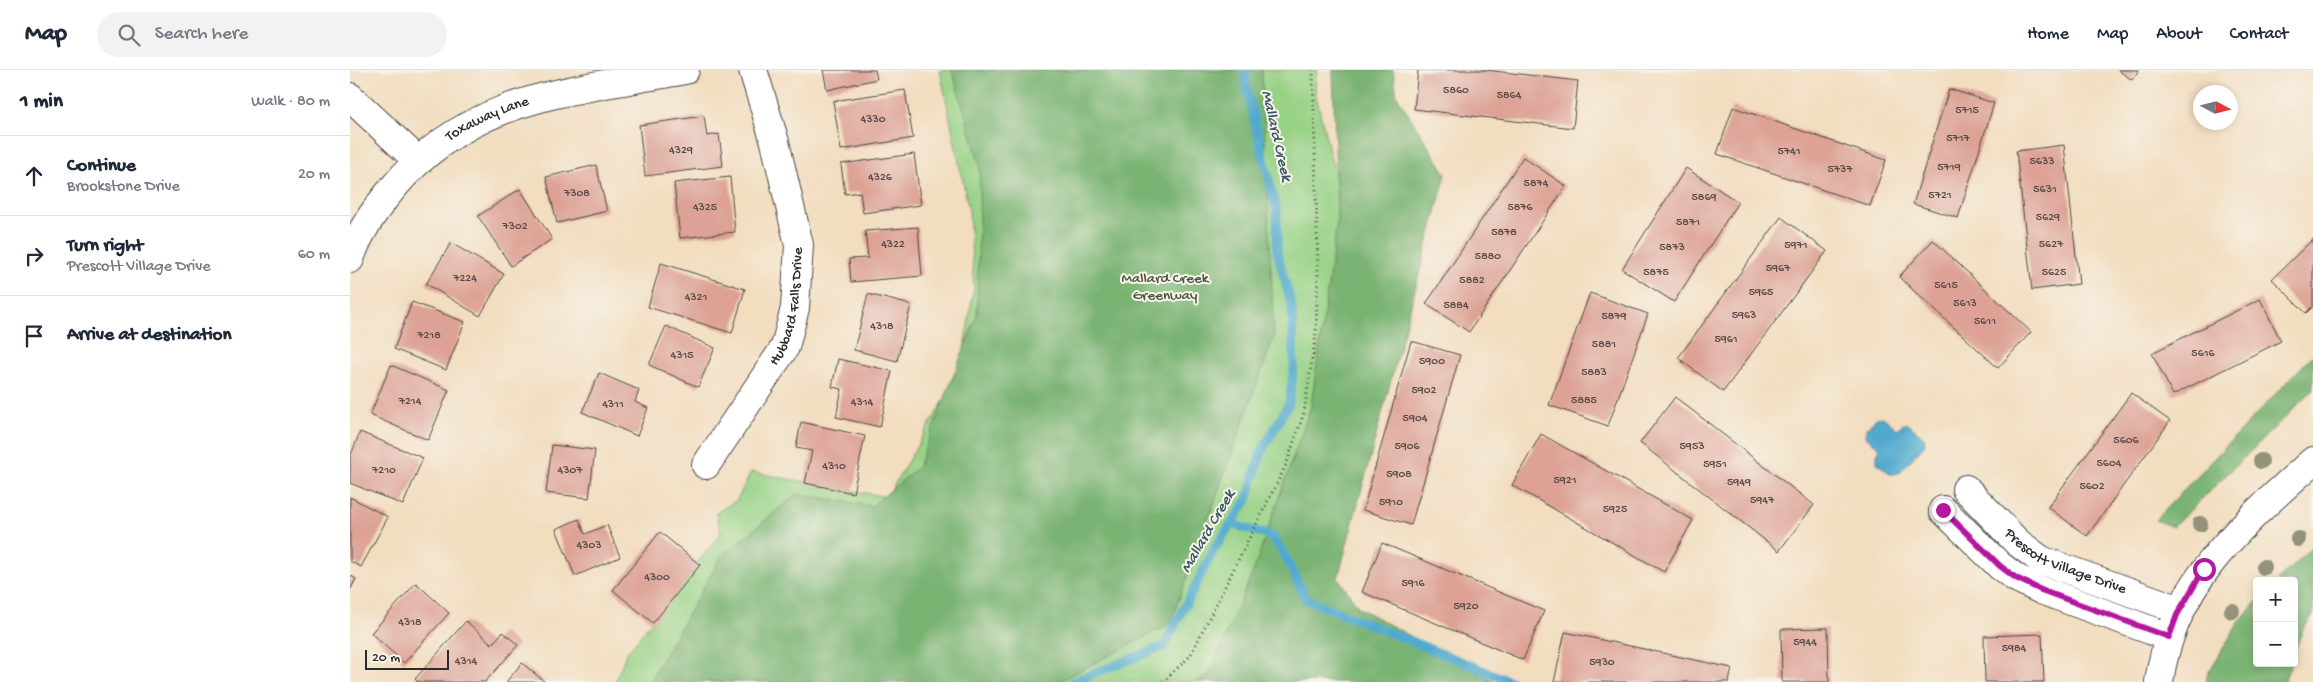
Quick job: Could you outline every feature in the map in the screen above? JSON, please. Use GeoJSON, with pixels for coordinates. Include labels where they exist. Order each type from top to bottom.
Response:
{"type":"FeatureCollection","features":[{"type":"Feature","properties":{"kind":"street","name":"Toxaway Lane"},"geometry":{"type":"LineString","coordinates":[[350,260],[379,204],[417,160],[438,143],[476,120],[537,98],[685,70]]}},
{"type":"Feature","properties":{"kind":"street","name":"Hubbard Falls Drive"},"geometry":{"type":"LineString","coordinates":[[706,465],[785,347],[795,308],[799,245],[775,142],[753,70]]}},
{"type":"Feature","properties":{"kind":"street"},"geometry":{"type":"LineString","coordinates":[[350,97],[417,160]]}},
{"type":"Feature","properties":{"kind":"street"},"geometry":{"type":"LineString","coordinates":[[2159,682],[2169,637],[2180,610],[2204,569],[2239,528],[2313,461]]}},
{"type":"Feature","properties":{"kind":"street","name":"Prescott Village Drive"},"geometry":{"type":"LineString","coordinates":[[1966,489],[2017,542],[2041,560],[2180,610]]}},
{"type":"Feature","properties":{"kind":"street","name":"Prescott Village Drive"},"geometry":{"type":"LineString","coordinates":[[1943,510],[2000,566],[2016,578],[2041,590],[2169,637]]}},
{"type":"Feature","properties":{"kind":"path"},"geometry":{"type":"LineString","coordinates":[[1163,682],[1190,656],[1286,464],[1304,413],[1316,333],[1318,271],[1313,70]]}},
{"type":"Feature","properties":{"kind":"green space","name":"Mallard Creek Greenway"},"geometry":{"type":"Polygon","coordinates":[[[940,70],[1317,70],[1315,91],[1364,299],[1212,682],[615,682],[626,654],[721,533],[716,513],[737,500],[751,472],[887,497],[960,373],[974,287],[969,211],[940,70]]]}},
{"type":"Feature","properties":{"kind":"green space","name":"Mallard Creek Greenway"},"geometry":{"type":"Polygon","coordinates":[[[952,70],[1262,70],[1274,337],[1170,624],[1058,682],[651,682],[654,673],[721,557],[797,494],[872,506],[918,467],[977,315],[980,165],[952,70]]]}},
{"type":"Feature","properties":{"kind":"green space"},"geometry":{"type":"Polygon","coordinates":[[[1333,70],[1393,70],[1397,96],[1446,174],[1338,578],[1359,608],[1494,682],[1196,682],[1209,674],[1253,572],[1311,406],[1337,222],[1333,70]]]}},
{"type":"Feature","properties":{"kind":"green space"},"geometry":{"type":"Polygon","coordinates":[[[2313,355],[2313,390],[2173,527],[2155,520],[2313,355]]]}},
{"type":"Feature","properties":{"kind":"green space"},"geometry":{"type":"Polygon","coordinates":[[[2313,546],[2313,616],[2303,629],[2298,643],[2298,577],[2281,577],[2313,546]]]}},
{"type":"Feature","properties":{"kind":"green space"},"geometry":{"type":"Polygon","coordinates":[[[2253,606],[2253,667],[2290,667],[2284,682],[2206,682],[2207,675],[2239,622],[2253,606]]]}},
{"type":"Feature","properties":{"kind":"water"},"geometry":{"type":"Polygon","coordinates":[[[1883,417],[1897,429],[1902,424],[1908,424],[1924,437],[1925,444],[1899,473],[1891,474],[1877,463],[1877,454],[1880,448],[1866,437],[1866,429],[1876,418],[1883,417]]]}},
{"type":"Feature","properties":{"kind":"building"},"geometry":{"type":"Polygon","coordinates":[[[823,70],[875,70],[877,79],[827,90],[823,70]]]}},
{"type":"Feature","properties":{"kind":"building"},"geometry":{"type":"Polygon","coordinates":[[[1418,70],[1486,70],[1578,81],[1573,128],[1414,109],[1418,70]]]}},
{"type":"Feature","properties":{"kind":"building"},"geometry":{"type":"Polygon","coordinates":[[[2118,70],[2139,70],[2132,80],[2118,70]]]}},
{"type":"Feature","properties":{"kind":"building"},"geometry":{"type":"Polygon","coordinates":[[[1949,89],[1994,103],[1958,218],[1913,204],[1949,89]]]}},
{"type":"Feature","properties":{"kind":"building"},"geometry":{"type":"Polygon","coordinates":[[[905,90],[913,138],[841,150],[833,101],[905,90]]]}},
{"type":"Feature","properties":{"kind":"building"},"geometry":{"type":"Polygon","coordinates":[[[1733,107],[1886,160],[1870,206],[1717,154],[1733,107]]]}},
{"type":"Feature","properties":{"kind":"building"},"geometry":{"type":"Polygon","coordinates":[[[704,116],[707,136],[719,134],[723,166],[645,176],[639,125],[704,116]]]}},
{"type":"Feature","properties":{"kind":"building"},"geometry":{"type":"Polygon","coordinates":[[[2064,145],[2079,284],[2032,290],[2016,151],[2064,145]]]}},
{"type":"Feature","properties":{"kind":"building"},"geometry":{"type":"Polygon","coordinates":[[[914,154],[921,205],[863,213],[860,192],[845,194],[841,164],[914,154]]]}},
{"type":"Feature","properties":{"kind":"building"},"geometry":{"type":"Polygon","coordinates":[[[1523,157],[1566,186],[1469,332],[1426,304],[1523,157]]]}},
{"type":"Feature","properties":{"kind":"building"},"geometry":{"type":"Polygon","coordinates":[[[596,165],[607,211],[557,223],[546,177],[596,165]]]}},
{"type":"Feature","properties":{"kind":"building"},"geometry":{"type":"Polygon","coordinates":[[[1686,168],[1738,202],[1674,302],[1622,269],[1686,168]]]}},
{"type":"Feature","properties":{"kind":"building"},"geometry":{"type":"Polygon","coordinates":[[[730,177],[735,232],[680,238],[674,183],[730,177]]]}},
{"type":"Feature","properties":{"kind":"building"},"geometry":{"type":"Polygon","coordinates":[[[520,189],[552,239],[511,266],[478,216],[520,189]]]}},
{"type":"Feature","properties":{"kind":"building"},"geometry":{"type":"Polygon","coordinates":[[[1781,217],[1827,251],[1723,392],[1678,358],[1781,217]]]}},
{"type":"Feature","properties":{"kind":"building"},"geometry":{"type":"Polygon","coordinates":[[[918,227],[922,276],[851,282],[849,259],[868,258],[865,231],[918,227]]]}},
{"type":"Feature","properties":{"kind":"building"},"geometry":{"type":"Polygon","coordinates":[[[2313,239],[2313,306],[2306,313],[2272,279],[2313,239]]]}},
{"type":"Feature","properties":{"kind":"building"},"geometry":{"type":"Polygon","coordinates":[[[1933,240],[2031,332],[1998,368],[1899,277],[1933,240]]]}},
{"type":"Feature","properties":{"kind":"building"},"geometry":{"type":"Polygon","coordinates":[[[451,243],[504,274],[480,316],[426,284],[451,243]]]}},
{"type":"Feature","properties":{"kind":"building"},"geometry":{"type":"Polygon","coordinates":[[[661,263],[745,289],[732,333],[648,307],[661,263]]]}},
{"type":"Feature","properties":{"kind":"building"},"geometry":{"type":"Polygon","coordinates":[[[1590,293],[1648,314],[1608,426],[1549,405],[1590,293]]]}},
{"type":"Feature","properties":{"kind":"building"},"geometry":{"type":"Polygon","coordinates":[[[868,294],[911,305],[897,361],[854,350],[868,294]]]}},
{"type":"Feature","properties":{"kind":"building"},"geometry":{"type":"Polygon","coordinates":[[[2260,299],[2281,341],[2173,395],[2152,353],[2260,299]]]}},
{"type":"Feature","properties":{"kind":"building"},"geometry":{"type":"Polygon","coordinates":[[[412,302],[465,322],[446,370],[394,349],[412,302]]]}},
{"type":"Feature","properties":{"kind":"building"},"geometry":{"type":"Polygon","coordinates":[[[666,326],[715,348],[698,387],[649,365],[666,326]]]}},
{"type":"Feature","properties":{"kind":"building"},"geometry":{"type":"Polygon","coordinates":[[[1411,341],[1460,355],[1411,525],[1363,510],[1411,341]]]}},
{"type":"Feature","properties":{"kind":"building"},"geometry":{"type":"Polygon","coordinates":[[[838,359],[892,371],[880,427],[836,417],[842,389],[832,387],[838,359]]]}},
{"type":"Feature","properties":{"kind":"building"},"geometry":{"type":"Polygon","coordinates":[[[391,365],[449,390],[428,440],[370,415],[391,365]]]}},
{"type":"Feature","properties":{"kind":"building"},"geometry":{"type":"Polygon","coordinates":[[[599,373],[639,390],[635,402],[648,408],[637,436],[582,412],[599,373]]]}},
{"type":"Feature","properties":{"kind":"building"},"geometry":{"type":"Polygon","coordinates":[[[2131,393],[2170,421],[2087,536],[2048,507],[2131,393]]]}},
{"type":"Feature","properties":{"kind":"building"},"geometry":{"type":"Polygon","coordinates":[[[1675,397],[1814,505],[1779,551],[1640,443],[1675,397]]]}},
{"type":"Feature","properties":{"kind":"building"},"geometry":{"type":"Polygon","coordinates":[[[801,422],[865,436],[853,493],[805,483],[812,451],[796,448],[801,422]]]}},
{"type":"Feature","properties":{"kind":"building"},"geometry":{"type":"Polygon","coordinates":[[[360,432],[423,458],[403,505],[350,483],[350,457],[360,432]]]}},
{"type":"Feature","properties":{"kind":"building"},"geometry":{"type":"Polygon","coordinates":[[[1541,434],[1693,520],[1664,572],[1512,485],[1541,434]]]}},
{"type":"Feature","properties":{"kind":"building"},"geometry":{"type":"Polygon","coordinates":[[[552,445],[595,450],[589,498],[546,493],[552,445]]]}},
{"type":"Feature","properties":{"kind":"building"},"geometry":{"type":"Polygon","coordinates":[[[350,497],[388,517],[361,567],[350,561],[350,497]]]}},
{"type":"Feature","properties":{"kind":"building"},"geometry":{"type":"Polygon","coordinates":[[[579,519],[585,534],[607,525],[620,557],[575,576],[556,529],[579,519]]]}},
{"type":"Feature","properties":{"kind":"building"},"geometry":{"type":"Polygon","coordinates":[[[660,532],[700,565],[653,623],[613,590],[660,532]]]}},
{"type":"Feature","properties":{"kind":"building"},"geometry":{"type":"Polygon","coordinates":[[[1382,543],[1544,611],[1523,660],[1362,592],[1382,543]]]}},
{"type":"Feature","properties":{"kind":"building"},"geometry":{"type":"Polygon","coordinates":[[[350,575],[356,579],[350,590],[350,575]]]}},
{"type":"Feature","properties":{"kind":"building"},"geometry":{"type":"Polygon","coordinates":[[[416,583],[449,613],[404,663],[371,633],[416,583]]]}},
{"type":"Feature","properties":{"kind":"building"},"geometry":{"type":"Polygon","coordinates":[[[466,621],[492,644],[503,632],[518,645],[485,682],[418,682],[415,679],[466,621]]]}},
{"type":"Feature","properties":{"kind":"building"},"geometry":{"type":"Polygon","coordinates":[[[1828,628],[1829,682],[1782,682],[1781,629],[1828,628]]]}},
{"type":"Feature","properties":{"kind":"building"},"geometry":{"type":"Polygon","coordinates":[[[1565,632],[1732,668],[1729,682],[1554,682],[1565,632]]]}},
{"type":"Feature","properties":{"kind":"building"},"geometry":{"type":"Polygon","coordinates":[[[2042,634],[2044,682],[1985,682],[1984,636],[2042,634]]]}},
{"type":"Feature","properties":{"kind":"building"},"geometry":{"type":"Polygon","coordinates":[[[522,663],[545,682],[506,682],[522,663]]]}},
{"type":"Feature","properties":{"kind":"waterway","name":"Mallard Creek"},"geometry":{"type":"LineString","coordinates":[[1072,682],[1164,646],[1215,548],[1247,500],[1261,453],[1289,403],[1294,367],[1292,307],[1277,252],[1277,213],[1246,86],[1245,70]]}},
{"type":"Feature","properties":{"kind":"waterway"},"geometry":{"type":"LineString","coordinates":[[1231,524],[1272,536],[1285,556],[1306,599],[1512,682]]}},
{"type":"Feature","properties":{"kind":"route"},"geometry":{"type":"LineString","coordinates":[[1943,510],[2000,566],[2016,578],[2041,590],[2169,637],[2177,615],[2204,569]]}}]}
